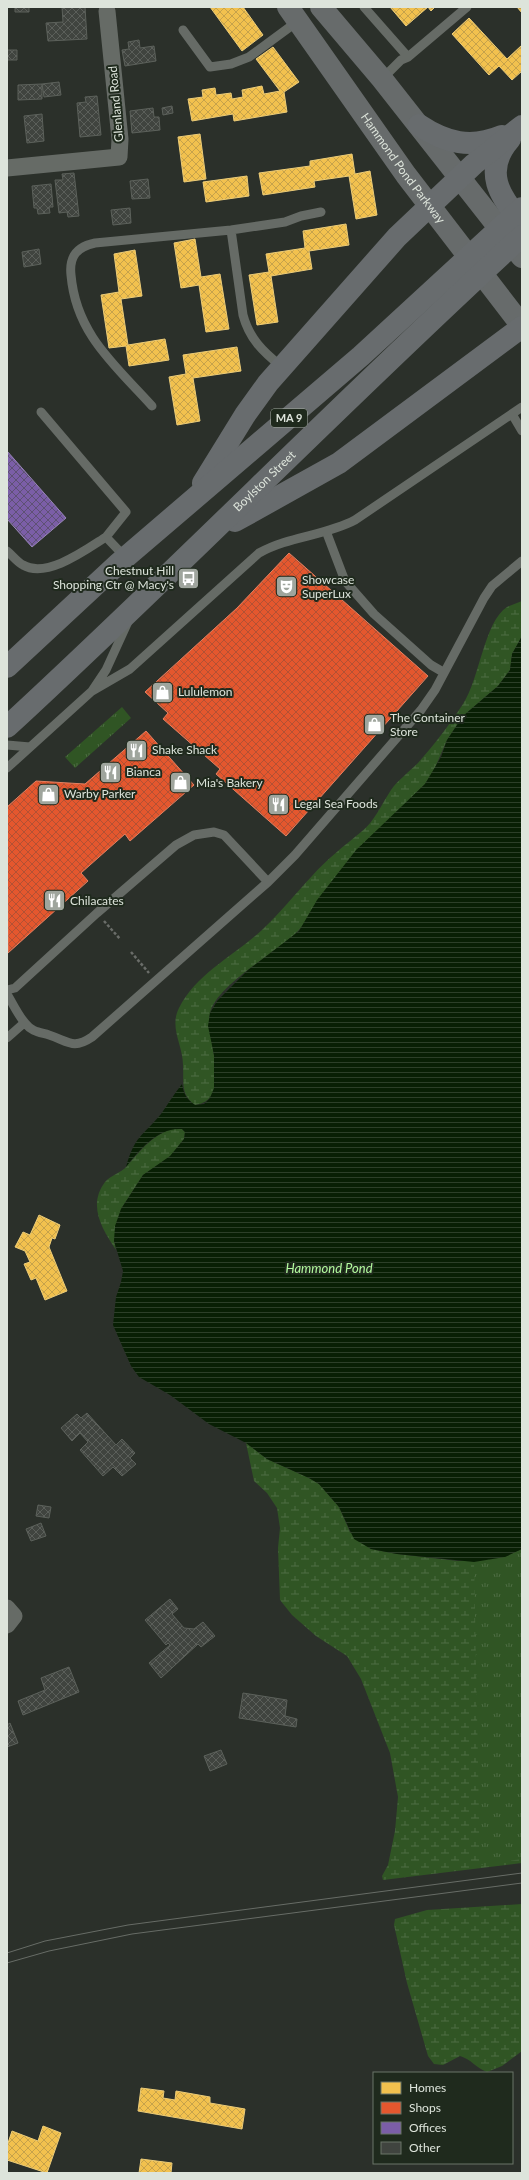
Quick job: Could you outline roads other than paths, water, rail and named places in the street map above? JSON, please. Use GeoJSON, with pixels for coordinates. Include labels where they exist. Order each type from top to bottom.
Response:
{"type":"FeatureCollection","features":[{"type":"Feature","properties":{"kind":"highway"},"geometry":{"type":"LineString","coordinates":[[419,125],[442,139],[463,144],[489,141],[521,127]]}},
{"type":"Feature","properties":{"kind":"highway"},"geometry":{"type":"LineString","coordinates":[[193,499],[245,415],[281,366],[397,237],[428,206],[459,177],[521,127]]}},
{"type":"Feature","properties":{"kind":"highway"},"geometry":{"type":"LineString","coordinates":[[521,127],[502,150],[498,160],[496,179],[501,196],[522,223]]}},
{"type":"Feature","properties":{"kind":"highway","name":"Boylston Street"},"geometry":{"type":"LineString","coordinates":[[7,727],[139,604],[383,364],[522,208]]}},
{"type":"Feature","properties":{"kind":"highway","name":"Boylston Street"},"geometry":{"type":"LineString","coordinates":[[7,667],[193,499],[361,356],[463,276],[522,236]]}},
{"type":"Feature","properties":{"kind":"highway"},"geometry":{"type":"LineString","coordinates":[[209,536],[339,463],[522,327]]}},
{"type":"Feature","properties":{"kind":"main road"},"geometry":{"type":"LineString","coordinates":[[325,8],[522,257]]}},
{"type":"Feature","properties":{"kind":"main road","name":"Hammond Pond Parkway"},"geometry":{"type":"LineString","coordinates":[[293,14],[375,133],[428,206],[522,327]]}},
{"type":"Feature","properties":{"kind":"street","name":"Glenland Road"},"geometry":{"type":"LineString","coordinates":[[7,168],[119,157],[120,139],[107,11]]}},
{"type":"Feature","properties":{"kind":"street"},"geometry":{"type":"LineString","coordinates":[[7,1608],[14,1616],[7,1625]]}},
{"type":"Feature","properties":{"kind":"lane"},"geometry":{"type":"LineString","coordinates":[[364,7],[408,57]]}},
{"type":"Feature","properties":{"kind":"lane"},"geometry":{"type":"LineString","coordinates":[[382,79],[402,60],[408,57],[467,7]]}},
{"type":"Feature","properties":{"kind":"lane"},"geometry":{"type":"LineString","coordinates":[[182,30],[210,67],[231,64],[249,57],[293,14]]}},
{"type":"Feature","properties":{"kind":"lane"},"geometry":{"type":"LineString","coordinates":[[152,406],[103,351],[85,327],[79,315],[72,283],[71,261],[74,253],[79,248],[95,244],[231,230],[285,222],[301,216],[321,212]]}},
{"type":"Feature","properties":{"kind":"lane"},"geometry":{"type":"LineString","coordinates":[[231,230],[246,327],[260,347],[281,366]]}},
{"type":"Feature","properties":{"kind":"lane"},"geometry":{"type":"LineString","coordinates":[[7,768],[92,691],[130,669],[259,553],[274,545],[326,531],[355,520],[522,407]]}},
{"type":"Feature","properties":{"kind":"lane"},"geometry":{"type":"LineString","coordinates":[[7,551],[24,566],[44,569],[64,562],[106,537],[126,512],[41,412]]}},
{"type":"Feature","properties":{"kind":"lane"},"geometry":{"type":"LineString","coordinates":[[512,414],[522,431]]}},
{"type":"Feature","properties":{"kind":"lane"},"geometry":{"type":"LineString","coordinates":[[326,531],[340,571],[355,595],[431,665],[444,672]]}},
{"type":"Feature","properties":{"kind":"lane"},"geometry":{"type":"LineString","coordinates":[[106,537],[126,558]]}},
{"type":"Feature","properties":{"kind":"lane"},"geometry":{"type":"LineString","coordinates":[[7,994],[24,1023],[40,1034],[48,1035],[65,1043],[72,1044],[86,1042],[268,882],[295,855],[402,734],[429,700],[492,586],[522,561]]}},
{"type":"Feature","properties":{"kind":"lane"},"geometry":{"type":"LineString","coordinates":[[92,691],[106,670],[126,624],[139,604]]}},
{"type":"Feature","properties":{"kind":"lane"},"geometry":{"type":"LineString","coordinates":[[7,745],[30,747]]}},
{"type":"Feature","properties":{"kind":"lane"},"geometry":{"type":"LineString","coordinates":[[7,990],[15,988],[97,913],[176,845],[194,835],[214,832],[224,835],[268,882]]}},
{"type":"Feature","properties":{"kind":"lane"},"geometry":{"type":"LineString","coordinates":[[7,1038],[24,1023]]}},
{"type":"Feature","properties":{"kind":"water","name":"Hammond Pond"},"geometry":{"type":"Polygon","coordinates":[[[522,636],[522,1549],[505,1557],[474,1562],[397,1554],[371,1549],[354,1539],[339,1507],[319,1484],[267,1459],[246,1443],[209,1424],[170,1395],[139,1377],[131,1366],[113,1325],[116,1297],[123,1271],[114,1241],[115,1226],[121,1209],[143,1175],[170,1156],[184,1139],[185,1132],[182,1129],[173,1129],[157,1136],[143,1147],[126,1167],[129,1156],[136,1142],[161,1114],[182,1084],[189,1101],[195,1105],[204,1104],[210,1098],[214,1088],[214,1055],[208,1026],[210,1013],[217,1001],[248,970],[299,931],[317,900],[356,850],[425,784],[441,757],[447,740],[463,716],[498,686],[510,670],[512,654],[522,636]]]}},
{"type":"Feature","properties":{"kind":"tram line"},"geometry":{"type":"LineString","coordinates":[[7,1953],[45,1941],[128,1925],[522,1873]]}},
{"type":"Feature","properties":{"kind":"tram line"},"geometry":{"type":"LineString","coordinates":[[7,1963],[49,1951],[132,1934],[522,1883]]}},
{"type":"Feature","properties":{"kind":"place","name":"Chestnut Hill Shopping Ctr @ Macy's"},"geometry":{"type":"Point","coordinates":[189,578]}},
{"type":"Feature","properties":{"kind":"place","name":"Showcase SuperLux"},"geometry":{"type":"Point","coordinates":[286,587]}},
{"type":"Feature","properties":{"kind":"place","name":"Lululemon"},"geometry":{"type":"Point","coordinates":[162,692]}},
{"type":"Feature","properties":{"kind":"place","name":"The Container Store"},"geometry":{"type":"Point","coordinates":[375,725]}},
{"type":"Feature","properties":{"kind":"place","name":"Shake Shack"},"geometry":{"type":"Point","coordinates":[136,750]}},
{"type":"Feature","properties":{"kind":"place","name":"Bianca"},"geometry":{"type":"Point","coordinates":[111,772]}},
{"type":"Feature","properties":{"kind":"place","name":"Mia's Bakery"},"geometry":{"type":"Point","coordinates":[181,783]}},
{"type":"Feature","properties":{"kind":"place","name":"Warby Parker"},"geometry":{"type":"Point","coordinates":[49,794]}},
{"type":"Feature","properties":{"kind":"place","name":"Legal Sea Foods"},"geometry":{"type":"Point","coordinates":[279,804]}},
{"type":"Feature","properties":{"kind":"place","name":"Chilacates"},"geometry":{"type":"Point","coordinates":[55,901]}}]}
